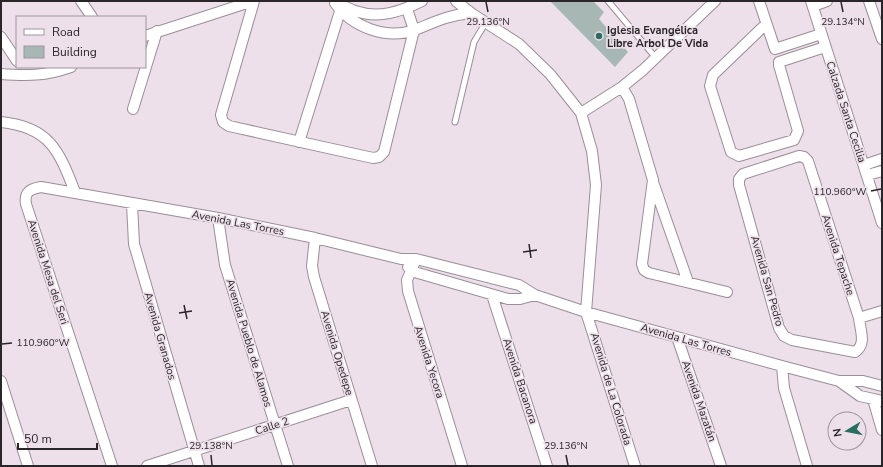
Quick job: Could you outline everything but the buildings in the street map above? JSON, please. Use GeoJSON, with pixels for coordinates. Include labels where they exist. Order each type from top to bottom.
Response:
{"type":"FeatureCollection","features":[{"type":"Feature","properties":{"kind":"street"},"geometry":{"type":"LineString","coordinates":[[81,1],[91,16]]}},
{"type":"Feature","properties":{"kind":"street"},"geometry":{"type":"LineString","coordinates":[[146,36],[253,1]]}},
{"type":"Feature","properties":{"kind":"street"},"geometry":{"type":"LineString","coordinates":[[253,1],[221,115],[223,122],[229,126],[373,158],[379,157],[384,152],[414,30],[407,9]]}},
{"type":"Feature","properties":{"kind":"street"},"geometry":{"type":"LineString","coordinates":[[337,5],[367,14],[394,13],[407,9],[422,1]]}},
{"type":"Feature","properties":{"kind":"street"},"geometry":{"type":"LineString","coordinates":[[456,1],[471,13],[519,44],[550,74],[581,113],[592,151],[596,185],[586,312]]}},
{"type":"Feature","properties":{"kind":"street"},"geometry":{"type":"LineString","coordinates":[[581,113],[622,87],[656,58],[715,1]]}},
{"type":"Feature","properties":{"kind":"street"},"geometry":{"type":"LineString","coordinates":[[759,1],[775,49],[821,34]]}},
{"type":"Feature","properties":{"kind":"street"},"geometry":{"type":"LineString","coordinates":[[812,4],[827,1]]}},
{"type":"Feature","properties":{"kind":"street"},"geometry":{"type":"LineString","coordinates":[[869,1],[882,39]]}},
{"type":"Feature","properties":{"kind":"street","name":"Calzada Santa Cecilia"},"geometry":{"type":"LineString","coordinates":[[812,4],[882,223]]}},
{"type":"Feature","properties":{"kind":"street"},"geometry":{"type":"LineString","coordinates":[[299,142],[337,5]]}},
{"type":"Feature","properties":{"kind":"street"},"geometry":{"type":"LineString","coordinates":[[337,5],[365,28],[381,32],[398,33],[414,30],[439,18],[471,13]]}},
{"type":"Feature","properties":{"kind":"street"},"geometry":{"type":"LineString","coordinates":[[766,24],[713,75],[710,80],[710,86],[731,152],[735,155],[739,156],[794,140],[797,137],[798,131],[779,65],[780,62],[825,47]]}},
{"type":"Feature","properties":{"kind":"street"},"geometry":{"type":"LineString","coordinates":[[146,67],[157,31]]}},
{"type":"Feature","properties":{"kind":"street"},"geometry":{"type":"LineString","coordinates":[[1,37],[16,60]]}},
{"type":"Feature","properties":{"kind":"street"},"geometry":{"type":"LineString","coordinates":[[22,68],[27,76]]}},
{"type":"Feature","properties":{"kind":"street"},"geometry":{"type":"LineString","coordinates":[[1,74],[27,76],[48,74],[68,68]]}},
{"type":"Feature","properties":{"kind":"street"},"geometry":{"type":"LineString","coordinates":[[133,109],[146,68]]}},
{"type":"Feature","properties":{"kind":"street"},"geometry":{"type":"LineString","coordinates":[[622,87],[629,99],[653,180],[688,282]]}},
{"type":"Feature","properties":{"kind":"street"},"geometry":{"type":"LineString","coordinates":[[1,122],[29,128],[43,136],[55,146],[64,163],[75,192]]}},
{"type":"Feature","properties":{"kind":"street","name":"Avenida Tepache"},"geometry":{"type":"LineString","coordinates":[[739,179],[743,174],[799,156],[804,157],[808,161],[858,318],[862,344],[855,352]]}},
{"type":"Feature","properties":{"kind":"street"},"geometry":{"type":"LineString","coordinates":[[864,165],[882,159]]}},
{"type":"Feature","properties":{"kind":"street"},"geometry":{"type":"LineString","coordinates":[[867,175],[882,171]]}},
{"type":"Feature","properties":{"kind":"street","name":"Avenida San Pedro"},"geometry":{"type":"LineString","coordinates":[[739,179],[739,186],[779,328],[784,336],[792,340],[855,352]]}},
{"type":"Feature","properties":{"kind":"street"},"geometry":{"type":"LineString","coordinates":[[653,180],[642,264],[644,270],[649,273],[727,292]]}},
{"type":"Feature","properties":{"kind":"street","name":"Avenida Las Torres"},"geometry":{"type":"LineString","coordinates":[[27,192],[33,188],[41,187],[75,192],[132,204],[218,218],[316,238],[401,259],[416,258],[519,285],[535,295],[586,312],[782,366],[839,381],[863,381],[882,386]]}},
{"type":"Feature","properties":{"kind":"street","name":"Avenida Mesa del Seri"},"geometry":{"type":"LineString","coordinates":[[27,192],[24,197],[26,204],[112,466]]}},
{"type":"Feature","properties":{"kind":"street","name":"Avenida Granados"},"geometry":{"type":"LineString","coordinates":[[132,204],[134,244],[198,466]]}},
{"type":"Feature","properties":{"kind":"street","name":"Avenida Pueblo de Alamos"},"geometry":{"type":"LineString","coordinates":[[218,218],[225,266],[288,466]]}},
{"type":"Feature","properties":{"kind":"street","name":"Avenida Opedepe"},"geometry":{"type":"LineString","coordinates":[[316,238],[312,266],[314,277],[372,466]]}},
{"type":"Feature","properties":{"kind":"street","name":"Avenida Yecora"},"geometry":{"type":"LineString","coordinates":[[416,258],[408,280],[411,303],[462,466]]}},
{"type":"Feature","properties":{"kind":"street"},"geometry":{"type":"LineString","coordinates":[[401,259],[411,271],[492,295],[508,299],[520,299],[535,295]]}},
{"type":"Feature","properties":{"kind":"street","name":"Avenida Bacanora"},"geometry":{"type":"LineString","coordinates":[[492,295],[547,466]]}},
{"type":"Feature","properties":{"kind":"street"},"geometry":{"type":"LineString","coordinates":[[858,318],[882,311]]}},
{"type":"Feature","properties":{"kind":"street","name":"Avenida de La Colorada"},"geometry":{"type":"LineString","coordinates":[[586,312],[635,466]]}},
{"type":"Feature","properties":{"kind":"street","name":"Avenida Mazatán"},"geometry":{"type":"LineString","coordinates":[[677,337],[720,466]]}},
{"type":"Feature","properties":{"kind":"street"},"geometry":{"type":"LineString","coordinates":[[782,366],[784,388],[807,466]]}},
{"type":"Feature","properties":{"kind":"street"},"geometry":{"type":"LineString","coordinates":[[1,381],[28,466]]}},
{"type":"Feature","properties":{"kind":"street","name":"Avenida Las Torres"},"geometry":{"type":"LineString","coordinates":[[839,381],[860,396],[878,400]]}},
{"type":"Feature","properties":{"kind":"street","name":"Calle 2"},"geometry":{"type":"LineString","coordinates":[[147,466],[275,426],[351,400]]}},
{"type":"Feature","properties":{"kind":"street"},"geometry":{"type":"LineString","coordinates":[[878,400],[882,430]]}},
{"type":"Feature","properties":{"kind":"lane"},"geometry":{"type":"LineString","coordinates":[[608,1],[656,58]]}},
{"type":"Feature","properties":{"kind":"lane"},"geometry":{"type":"LineString","coordinates":[[455,122],[474,42],[486,22]]}},
{"type":"Feature","properties":{"kind":"place","name":"Iglesia Evangélica Libre Arbol De Vida"},"geometry":{"type":"Point","coordinates":[599,36]}}]}
